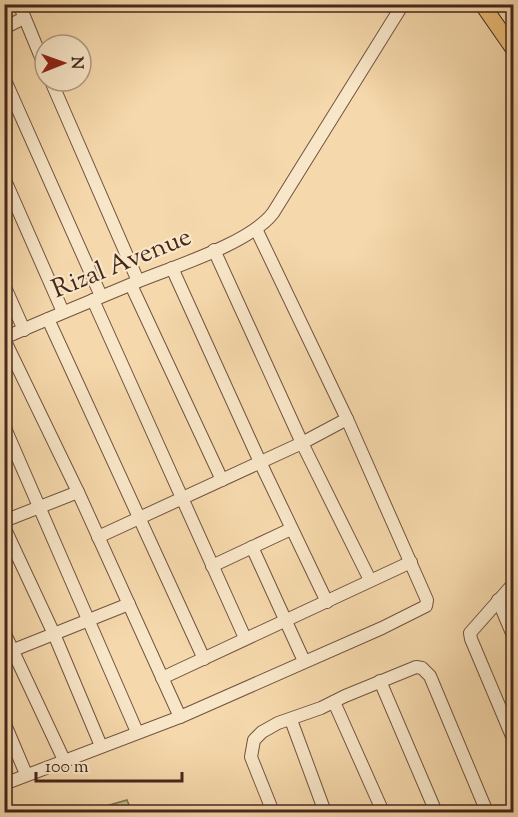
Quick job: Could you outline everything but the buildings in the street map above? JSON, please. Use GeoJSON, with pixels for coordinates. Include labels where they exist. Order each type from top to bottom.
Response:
{"type":"FeatureCollection","features":[{"type":"Feature","properties":{"kind":"main road"},"geometry":{"type":"LineString","coordinates":[[482,4],[513,51]]}},
{"type":"Feature","properties":{"kind":"street"},"geometry":{"type":"LineString","coordinates":[[19,4],[33,39]]}},
{"type":"Feature","properties":{"kind":"street","name":"Rizal Avenue"},"geometry":{"type":"LineString","coordinates":[[4,339],[63,312],[214,250],[256,229],[273,213],[403,4]]}},
{"type":"Feature","properties":{"kind":"street"},"geometry":{"type":"LineString","coordinates":[[4,28],[24,18]]}},
{"type":"Feature","properties":{"kind":"street"},"geometry":{"type":"LineString","coordinates":[[4,78],[182,498],[245,638]]}},
{"type":"Feature","properties":{"kind":"street"},"geometry":{"type":"LineString","coordinates":[[56,93],[134,283],[222,480]]}},
{"type":"Feature","properties":{"kind":"street"},"geometry":{"type":"LineString","coordinates":[[4,178],[63,312]]}},
{"type":"Feature","properties":{"kind":"street"},"geometry":{"type":"LineString","coordinates":[[4,784],[180,717],[382,628],[426,606],[427,600],[411,562],[347,419],[256,229]]}},
{"type":"Feature","properties":{"kind":"street"},"geometry":{"type":"LineString","coordinates":[[214,250],[302,443],[370,580]]}},
{"type":"Feature","properties":{"kind":"street"},"geometry":{"type":"LineString","coordinates":[[172,268],[291,529],[327,602]]}},
{"type":"Feature","properties":{"kind":"street"},"geometry":{"type":"LineString","coordinates":[[4,285],[24,330]]}},
{"type":"Feature","properties":{"kind":"street"},"geometry":{"type":"LineString","coordinates":[[48,319],[204,659]]}},
{"type":"Feature","properties":{"kind":"street"},"geometry":{"type":"LineString","coordinates":[[4,339],[78,492],[180,717]]}},
{"type":"Feature","properties":{"kind":"street"},"geometry":{"type":"LineString","coordinates":[[98,537],[302,443],[347,419]]}},
{"type":"Feature","properties":{"kind":"street"},"geometry":{"type":"LineString","coordinates":[[4,426],[137,732]]}},
{"type":"Feature","properties":{"kind":"street"},"geometry":{"type":"LineString","coordinates":[[4,521],[78,492]]}},
{"type":"Feature","properties":{"kind":"street"},"geometry":{"type":"LineString","coordinates":[[4,527],[54,634],[101,746]]}},
{"type":"Feature","properties":{"kind":"street"},"geometry":{"type":"LineString","coordinates":[[212,566],[291,529]]}},
{"type":"Feature","properties":{"kind":"street"},"geometry":{"type":"LineString","coordinates":[[252,547],[304,661]]}},
{"type":"Feature","properties":{"kind":"street"},"geometry":{"type":"LineString","coordinates":[[162,678],[411,562]]}},
{"type":"Feature","properties":{"kind":"street"},"geometry":{"type":"LineString","coordinates":[[513,583],[470,635],[513,741]]}},
{"type":"Feature","properties":{"kind":"street"},"geometry":{"type":"LineString","coordinates":[[498,600],[513,638]]}},
{"type":"Feature","properties":{"kind":"street"},"geometry":{"type":"LineString","coordinates":[[8,652],[129,604]]}},
{"type":"Feature","properties":{"kind":"street"},"geometry":{"type":"LineString","coordinates":[[4,632],[8,652],[64,760]]}},
{"type":"Feature","properties":{"kind":"street"},"geometry":{"type":"LineString","coordinates":[[273,813],[251,757],[252,744],[262,732],[278,723],[291,720],[416,667],[422,668],[430,676],[487,813]]}},
{"type":"Feature","properties":{"kind":"street"},"geometry":{"type":"LineString","coordinates":[[381,681],[436,813]]}},
{"type":"Feature","properties":{"kind":"street"},"geometry":{"type":"LineString","coordinates":[[334,702],[383,813]]}},
{"type":"Feature","properties":{"kind":"street"},"geometry":{"type":"LineString","coordinates":[[291,720],[326,813]]}},
{"type":"Feature","properties":{"kind":"street"},"geometry":{"type":"LineString","coordinates":[[4,722],[26,774]]}},
{"type":"Feature","properties":{"kind":"shaded area"},"geometry":{"type":"Polygon","coordinates":[[[127,800],[132,812],[85,812],[127,800]]]}}]}
